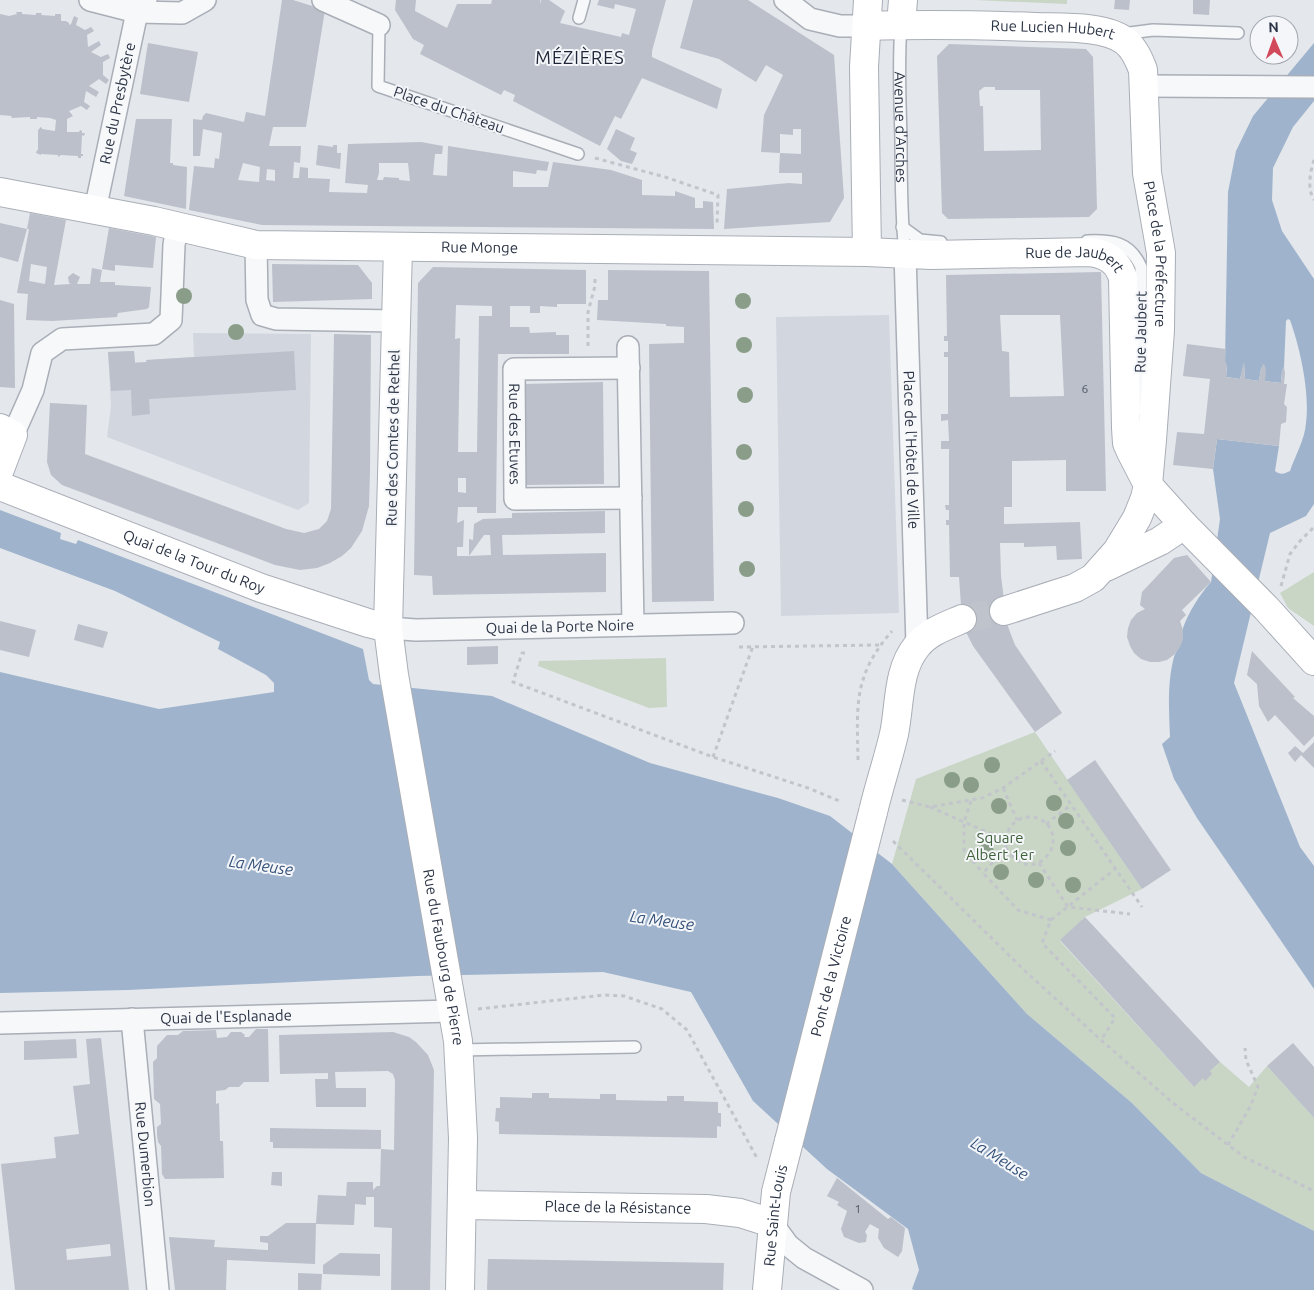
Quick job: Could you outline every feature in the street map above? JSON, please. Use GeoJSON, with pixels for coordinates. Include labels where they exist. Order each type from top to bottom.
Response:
{"type":"FeatureCollection","features":[{"type":"Feature","properties":{"kind":"main road","name":"Rue Lucien Hubert"},"geometry":{"type":"LineString","coordinates":[[867,13],[902,12],[964,24],[1086,30],[1113,36]]}},
{"type":"Feature","properties":{"kind":"main road"},"geometry":{"type":"LineString","coordinates":[[867,13],[864,67],[867,252]]}},
{"type":"Feature","properties":{"kind":"main road","name":"Place de la Préfecture"},"geometry":{"type":"LineString","coordinates":[[1004,611],[1075,588],[1093,578],[1104,568],[1137,518],[1148,485],[1160,330],[1161,253],[1147,173],[1143,70],[1137,54],[1125,41],[1113,36]]}},
{"type":"Feature","properties":{"kind":"main road","name":"Rue Monge"},"geometry":{"type":"LineString","coordinates":[[0,192],[176,226],[256,245],[867,252]]}},
{"type":"Feature","properties":{"kind":"main road","name":"Rue des Comtes de Rethel"},"geometry":{"type":"LineString","coordinates":[[388,628],[398,248]]}},
{"type":"Feature","properties":{"kind":"main road","name":"Rue de Jaubert"},"geometry":{"type":"LineString","coordinates":[[867,252],[931,255],[1090,252],[1100,253],[1115,263],[1123,278],[1127,443],[1148,485]]}},
{"type":"Feature","properties":{"kind":"main road"},"geometry":{"type":"LineString","coordinates":[[0,469],[6,431]]}},
{"type":"Feature","properties":{"kind":"main road"},"geometry":{"type":"LineString","coordinates":[[1148,485],[1191,533],[1269,612],[1314,661]]}},
{"type":"Feature","properties":{"kind":"main road","name":"Quai de la Tour du Roy"},"geometry":{"type":"LineString","coordinates":[[0,486],[261,588],[388,628]]}},
{"type":"Feature","properties":{"kind":"main road","name":"Place de la Préfecture"},"geometry":{"type":"LineString","coordinates":[[1104,568],[1160,541],[1191,533]]}},
{"type":"Feature","properties":{"kind":"main road"},"geometry":{"type":"LineString","coordinates":[[920,631],[944,626],[962,619]]}},
{"type":"Feature","properties":{"kind":"main road","name":"Rue du Faubourg de Pierre"},"geometry":{"type":"LineString","coordinates":[[388,628],[394,675],[458,1050],[464,1138],[460,1290]]}},
{"type":"Feature","properties":{"kind":"main road","name":"Place de l'Hôtel de Ville"},"geometry":{"type":"LineString","coordinates":[[875,802],[897,720],[903,676],[920,631]]}},
{"type":"Feature","properties":{"kind":"main road","name":"Pont de la Victoire"},"geometry":{"type":"LineString","coordinates":[[789,1141],[875,802]]}},
{"type":"Feature","properties":{"kind":"main road","name":"Rue Saint-Louis"},"geometry":{"type":"LineString","coordinates":[[767,1290],[776,1192],[789,1141]]}},
{"type":"Feature","properties":{"kind":"main road","name":"Place de la Résistance"},"geometry":{"type":"LineString","coordinates":[[462,1205],[706,1209],[740,1213],[772,1223]]}},
{"type":"Feature","properties":{"kind":"street"},"geometry":{"type":"LineString","coordinates":[[90,0],[141,6],[182,14],[206,0]]}},
{"type":"Feature","properties":{"kind":"street"},"geometry":{"type":"LineString","coordinates":[[323,0],[379,25]]}},
{"type":"Feature","properties":{"kind":"street"},"geometry":{"type":"LineString","coordinates":[[785,0],[810,20],[840,26],[867,13]]}},
{"type":"Feature","properties":{"kind":"street","name":"Rue du Presbytère"},"geometry":{"type":"LineString","coordinates":[[95,210],[141,6]]}},
{"type":"Feature","properties":{"kind":"street"},"geometry":{"type":"LineString","coordinates":[[1145,86],[1314,87]]}},
{"type":"Feature","properties":{"kind":"street"},"geometry":{"type":"LineString","coordinates":[[6,431],[33,390],[42,352],[62,339],[154,334],[171,320],[176,226]]}},
{"type":"Feature","properties":{"kind":"street"},"geometry":{"type":"LineString","coordinates":[[256,245],[257,300],[262,315],[276,320],[396,321]]}},
{"type":"Feature","properties":{"kind":"street","name":"Place de l'Hôtel de Ville"},"geometry":{"type":"LineString","coordinates":[[905,254],[920,631]]}},
{"type":"Feature","properties":{"kind":"street"},"geometry":{"type":"LineString","coordinates":[[628,347],[633,625]]}},
{"type":"Feature","properties":{"kind":"street","name":"Rue des Etuves"},"geometry":{"type":"LineString","coordinates":[[629,368],[514,369],[515,500],[631,498]]}},
{"type":"Feature","properties":{"kind":"street","name":"Quai de la Porte Noire"},"geometry":{"type":"LineString","coordinates":[[388,628],[416,630],[733,623]]}},
{"type":"Feature","properties":{"kind":"street","name":"Quai de l'Esplanade"},"geometry":{"type":"LineString","coordinates":[[0,1023],[452,1011]]}},
{"type":"Feature","properties":{"kind":"street","name":"Rue Dumerbion"},"geometry":{"type":"LineString","coordinates":[[132,1020],[158,1290]]}},
{"type":"Feature","properties":{"kind":"street"},"geometry":{"type":"LineString","coordinates":[[772,1223],[788,1245],[804,1258],[862,1290]]}},
{"type":"Feature","properties":{"kind":"lane"},"geometry":{"type":"LineString","coordinates":[[579,18],[584,0]]}},
{"type":"Feature","properties":{"kind":"lane","name":"Avenue d'Arches"},"geometry":{"type":"LineString","coordinates":[[902,12],[899,46],[902,227],[905,254]]}},
{"type":"Feature","properties":{"kind":"lane","name":"Place du Château"},"geometry":{"type":"LineString","coordinates":[[379,25],[378,86],[578,154]]}},
{"type":"Feature","properties":{"kind":"lane","name":"Rue Lucien Hubert"},"geometry":{"type":"LineString","coordinates":[[1113,36],[1153,30],[1238,33]]}},
{"type":"Feature","properties":{"kind":"lane","name":"Rue Jaubert"},"geometry":{"type":"LineString","coordinates":[[902,227],[920,240],[953,243],[1107,240],[1127,247],[1136,256],[1141,266],[1140,397],[1152,440]]}},
{"type":"Feature","properties":{"kind":"lane"},"geometry":{"type":"LineString","coordinates":[[458,1050],[634,1047]]}},
{"type":"Feature","properties":{"kind":"path"},"geometry":{"type":"LineString","coordinates":[[578,154],[665,177],[718,195]]}},
{"type":"Feature","properties":{"kind":"path"},"geometry":{"type":"LineString","coordinates":[[1314,160],[1311,170],[1311,195],[1314,200]]}},
{"type":"Feature","properties":{"kind":"path"},"geometry":{"type":"LineString","coordinates":[[595,249],[595,286],[588,312],[587,346],[628,347]]}},
{"type":"Feature","properties":{"kind":"path"},"geometry":{"type":"LineString","coordinates":[[1269,612],[1290,554],[1314,527]]}},
{"type":"Feature","properties":{"kind":"path"},"geometry":{"type":"LineString","coordinates":[[733,647],[880,645],[862,679],[858,696],[858,764]]}},
{"type":"Feature","properties":{"kind":"path"},"geometry":{"type":"LineString","coordinates":[[713,757],[753,646]]}},
{"type":"Feature","properties":{"kind":"path"},"geometry":{"type":"LineString","coordinates":[[532,652],[522,653],[513,682],[713,757],[808,788],[842,802]]}},
{"type":"Feature","properties":{"kind":"path"},"geometry":{"type":"LineString","coordinates":[[875,802],[930,807],[982,798],[1004,788],[1055,751]]}},
{"type":"Feature","properties":{"kind":"path"},"geometry":{"type":"LineString","coordinates":[[1041,761],[1142,907]]}},
{"type":"Feature","properties":{"kind":"path"},"geometry":{"type":"LineString","coordinates":[[1004,788],[1017,820]]}},
{"type":"Feature","properties":{"kind":"path"},"geometry":{"type":"LineString","coordinates":[[970,801],[964,822],[964,850],[1018,910],[1051,920]]}},
{"type":"Feature","properties":{"kind":"path"},"geometry":{"type":"LineString","coordinates":[[1046,824],[1071,805]]}},
{"type":"Feature","properties":{"kind":"path"},"geometry":{"type":"LineString","coordinates":[[930,807],[1005,840]]}},
{"type":"Feature","properties":{"kind":"path"},"geometry":{"type":"LineString","coordinates":[[1024,817],[1032,817],[1040,819],[1046,824],[1053,838],[1053,845],[1045,858],[1031,864],[1016,860],[1010,855],[1006,848],[1005,840],[1011,825],[1017,820],[1024,817]]}},
{"type":"Feature","properties":{"kind":"path"},"geometry":{"type":"LineString","coordinates":[[887,836],[1025,971],[1173,1103],[1244,1157],[1314,1191]]}},
{"type":"Feature","properties":{"kind":"path"},"geometry":{"type":"LineString","coordinates":[[983,873],[1006,848]]}},
{"type":"Feature","properties":{"kind":"path"},"geometry":{"type":"LineString","coordinates":[[1038,862],[1068,907],[1130,914]]}},
{"type":"Feature","properties":{"kind":"path"},"geometry":{"type":"LineString","coordinates":[[1101,1040],[1115,1018],[1042,943],[1051,920],[1116,869]]}},
{"type":"Feature","properties":{"kind":"path"},"geometry":{"type":"LineString","coordinates":[[1228,1145],[1250,1106],[1258,1087],[1246,1060],[1245,1048]]}},
{"type":"Feature","properties":{"kind":"shaded area"},"geometry":{"type":"Polygon","coordinates":[[[889,315],[899,613],[781,616],[776,317],[889,315]]]}},
{"type":"Feature","properties":{"kind":"shaded area"},"geometry":{"type":"Polygon","coordinates":[[[193,333],[311,334],[309,503],[298,510],[107,437],[111,406],[108,352],[134,351],[135,362],[194,357],[193,333]]]}},
{"type":"Feature","properties":{"kind":"green space"},"geometry":{"type":"Polygon","coordinates":[[[974,0],[1067,0],[1067,4],[974,0]]]}},
{"type":"Feature","properties":{"kind":"green space"},"geometry":{"type":"Polygon","coordinates":[[[1314,572],[1314,626],[1288,608],[1280,593],[1314,572]]]}},
{"type":"Feature","properties":{"kind":"green space"},"geometry":{"type":"Polygon","coordinates":[[[666,658],[667,707],[649,708],[538,666],[539,661],[666,658]]]}},
{"type":"Feature","properties":{"kind":"green space","name":"Square Albert 1er"},"geometry":{"type":"Polygon","coordinates":[[[1035,732],[1142,889],[1085,917],[1060,941],[1193,1086],[1220,1062],[1249,1087],[1267,1066],[1314,1118],[1314,1231],[1201,1173],[1132,1103],[1027,1014],[892,864],[916,779],[1035,732]]]}},
{"type":"Feature","properties":{"kind":"water"},"geometry":{"type":"Polygon","coordinates":[[[1314,43],[1314,101],[1293,127],[1273,168],[1272,200],[1282,231],[1314,279],[1314,504],[1306,516],[1270,533],[1234,683],[1300,847],[1314,866],[1314,989],[1197,818],[1174,779],[1162,744],[1170,737],[1169,687],[1174,657],[1181,642],[1183,628],[1188,616],[1211,582],[1220,519],[1213,469],[1217,439],[1279,446],[1275,471],[1282,474],[1290,471],[1305,429],[1307,398],[1301,357],[1290,320],[1286,321],[1284,367],[1281,383],[1265,381],[1264,364],[1259,381],[1245,379],[1244,363],[1240,379],[1226,377],[1227,367],[1225,361],[1228,192],[1236,151],[1253,116],[1296,65],[1299,65],[1299,61],[1314,43]]]}},
{"type":"Feature","properties":{"kind":"water","name":"La Meuse"},"geometry":{"type":"Polygon","coordinates":[[[0,510],[61,533],[60,539],[76,544],[78,540],[363,649],[369,680],[373,684],[492,696],[650,763],[778,798],[830,816],[892,864],[1027,1014],[1132,1103],[1201,1173],[1314,1231],[1314,1290],[914,1290],[912,1289],[919,1270],[908,1229],[827,1169],[753,1101],[691,992],[603,972],[417,976],[128,990],[0,993],[0,672],[159,709],[274,692],[274,683],[266,675],[218,649],[220,642],[115,591],[0,548],[0,510]]]}},
{"type":"Feature","properties":{"kind":"building"},"geometry":{"type":"Polygon","coordinates":[[[282,0],[293,0],[325,10],[306,127],[273,127],[269,146],[301,146],[300,163],[294,162],[293,178],[299,178],[300,167],[308,168],[308,178],[330,179],[329,192],[367,193],[368,185],[345,183],[348,144],[421,142],[443,146],[442,154],[435,154],[433,175],[447,176],[448,146],[549,162],[547,171],[537,170],[536,174],[513,171],[513,187],[548,187],[553,162],[611,170],[642,180],[642,195],[675,196],[675,191],[695,198],[695,208],[703,208],[703,201],[713,202],[714,229],[262,225],[189,210],[194,166],[214,168],[215,158],[219,159],[222,133],[203,129],[200,156],[193,156],[193,119],[202,120],[206,113],[244,122],[246,112],[265,116],[282,0]],[[243,163],[238,180],[259,182],[260,167],[243,163]],[[379,163],[377,180],[383,180],[384,177],[410,181],[408,163],[379,163]],[[267,169],[266,180],[275,181],[275,170],[267,169]]]}},
{"type":"Feature","properties":{"kind":"building"},"geometry":{"type":"Polygon","coordinates":[[[396,0],[416,0],[415,11],[447,28],[457,4],[491,4],[492,0],[540,0],[540,4],[541,0],[549,0],[565,11],[560,23],[621,37],[622,33],[629,35],[636,9],[615,4],[614,9],[597,5],[599,0],[666,0],[652,57],[722,89],[717,109],[642,78],[621,119],[615,116],[600,146],[513,101],[515,95],[504,90],[501,95],[420,54],[424,45],[413,39],[395,10],[396,0]]]}},
{"type":"Feature","properties":{"kind":"building"},"geometry":{"type":"Polygon","coordinates":[[[693,0],[748,0],[834,55],[844,198],[830,222],[724,229],[727,189],[789,183],[802,184],[802,173],[779,173],[780,153],[761,152],[764,115],[783,75],[766,65],[756,82],[719,59],[680,48],[693,0]],[[793,129],[793,135],[780,134],[780,153],[801,154],[801,129],[793,129]]]}},
{"type":"Feature","properties":{"kind":"building"},"geometry":{"type":"Polygon","coordinates":[[[1115,0],[1130,0],[1129,10],[1114,9],[1115,0]]]}},
{"type":"Feature","properties":{"kind":"building"},"geometry":{"type":"Polygon","coordinates":[[[1193,0],[1210,0],[1209,15],[1193,14],[1193,0]]]}},
{"type":"Feature","properties":{"kind":"building"},"geometry":{"type":"Polygon","coordinates":[[[16,12],[36,15],[36,13],[42,13],[41,15],[55,16],[55,14],[61,14],[61,21],[66,21],[69,25],[74,16],[78,18],[76,25],[85,30],[91,27],[94,31],[87,35],[88,47],[99,41],[101,45],[91,52],[101,57],[108,54],[110,58],[103,62],[103,75],[109,80],[106,84],[99,79],[89,86],[99,92],[96,97],[86,91],[84,102],[90,106],[87,110],[81,106],[69,111],[73,116],[67,119],[67,132],[79,132],[80,130],[82,133],[85,133],[84,136],[82,135],[81,154],[83,156],[81,158],[78,158],[78,156],[61,155],[58,157],[58,155],[41,155],[36,153],[38,150],[38,129],[40,127],[55,131],[56,120],[37,117],[37,119],[30,119],[30,117],[11,118],[12,116],[0,115],[0,14],[9,16],[17,14],[16,12]]]}},
{"type":"Feature","properties":{"kind":"building"},"geometry":{"type":"Polygon","coordinates":[[[148,43],[198,52],[189,102],[140,94],[148,43]]]}},
{"type":"Feature","properties":{"kind":"building"},"geometry":{"type":"Polygon","coordinates":[[[949,44],[1086,49],[1093,57],[1097,209],[1089,217],[948,219],[942,213],[937,56],[949,44]],[[984,87],[979,91],[980,106],[983,106],[984,151],[1041,150],[1040,90],[995,90],[995,87],[984,87]]]}},
{"type":"Feature","properties":{"kind":"building"},"geometry":{"type":"Polygon","coordinates":[[[136,119],[172,119],[170,163],[187,167],[186,209],[124,196],[136,119]]]}},
{"type":"Feature","properties":{"kind":"building"},"geometry":{"type":"Polygon","coordinates":[[[616,129],[635,138],[630,150],[637,153],[632,164],[621,161],[607,149],[616,129]]]}},
{"type":"Feature","properties":{"kind":"building"},"geometry":{"type":"Polygon","coordinates":[[[318,145],[333,147],[333,145],[337,145],[337,153],[341,153],[340,169],[316,165],[318,145]]]}},
{"type":"Feature","properties":{"kind":"building"},"geometry":{"type":"Polygon","coordinates":[[[30,213],[66,220],[54,285],[71,284],[68,277],[73,273],[80,277],[77,284],[90,284],[92,268],[102,270],[100,282],[115,282],[115,285],[151,287],[149,307],[147,309],[118,313],[117,317],[52,321],[26,320],[28,294],[17,293],[29,229],[27,229],[30,213]],[[31,264],[29,281],[45,284],[47,267],[31,264]]]}},
{"type":"Feature","properties":{"kind":"building"},"geometry":{"type":"Polygon","coordinates":[[[0,223],[27,229],[18,262],[0,257],[0,223]]]}},
{"type":"Feature","properties":{"kind":"building"},"geometry":{"type":"Polygon","coordinates":[[[109,228],[156,237],[153,268],[115,265],[115,271],[102,269],[109,228]]]}},
{"type":"Feature","properties":{"kind":"building"},"geometry":{"type":"Polygon","coordinates":[[[272,264],[358,265],[372,283],[372,299],[273,302],[272,264]]]}},
{"type":"Feature","properties":{"kind":"building"},"geometry":{"type":"Polygon","coordinates":[[[433,267],[586,270],[586,304],[557,304],[557,307],[540,306],[540,313],[530,313],[530,306],[510,306],[510,327],[529,327],[530,333],[556,332],[556,335],[569,335],[569,354],[498,354],[496,513],[477,513],[477,507],[458,507],[457,523],[464,520],[463,547],[457,547],[457,556],[469,556],[469,539],[473,540],[474,524],[483,519],[512,518],[512,513],[605,511],[605,533],[502,535],[503,555],[606,553],[606,592],[433,595],[432,576],[414,575],[418,283],[433,267]],[[456,305],[455,339],[460,338],[458,452],[477,452],[479,316],[492,316],[492,306],[456,305]],[[458,478],[458,492],[466,493],[466,478],[458,478]],[[484,535],[469,556],[491,555],[490,535],[484,535]]]}},
{"type":"Feature","properties":{"kind":"building"},"geometry":{"type":"Polygon","coordinates":[[[608,270],[709,271],[714,601],[652,602],[649,344],[684,343],[684,327],[666,326],[666,324],[597,320],[598,300],[608,300],[608,270]]]}},
{"type":"Feature","properties":{"kind":"building"},"geometry":{"type":"Polygon","coordinates":[[[1101,272],[1106,491],[1066,491],[1066,460],[1012,461],[1012,507],[1004,507],[1004,524],[1080,522],[1082,559],[1057,560],[1056,546],[1024,547],[1024,543],[1000,543],[1001,576],[1007,624],[1015,645],[1062,713],[1035,732],[973,646],[962,619],[959,577],[950,577],[949,525],[946,525],[946,520],[949,520],[949,510],[946,510],[945,505],[949,505],[949,449],[941,449],[941,441],[949,441],[948,420],[941,421],[941,414],[948,414],[948,357],[944,357],[944,352],[948,352],[948,341],[944,341],[944,336],[947,336],[946,275],[1101,272]],[[1000,315],[1002,351],[1009,352],[1010,397],[1064,396],[1060,315],[1000,315]]]}},
{"type":"Feature","properties":{"kind":"building"},"geometry":{"type":"Polygon","coordinates":[[[0,300],[14,304],[15,388],[0,387],[0,300]]]}},
{"type":"Feature","properties":{"kind":"building"},"geometry":{"type":"Polygon","coordinates":[[[334,334],[371,335],[370,471],[369,506],[362,531],[351,548],[330,563],[317,568],[300,570],[275,565],[62,485],[51,475],[47,462],[50,403],[87,405],[85,454],[286,529],[304,533],[319,529],[327,521],[331,509],[334,334]]]}},
{"type":"Feature","properties":{"kind":"building"},"geometry":{"type":"Polygon","coordinates":[[[1187,344],[1226,349],[1226,377],[1240,379],[1244,362],[1245,379],[1259,381],[1264,364],[1266,370],[1265,381],[1281,383],[1284,367],[1284,384],[1287,384],[1284,404],[1287,407],[1286,422],[1281,424],[1279,446],[1217,439],[1213,469],[1173,465],[1177,432],[1204,434],[1210,379],[1183,376],[1187,344]]]}},
{"type":"Feature","properties":{"kind":"building"},"geometry":{"type":"Polygon","coordinates":[[[134,351],[135,363],[147,362],[146,360],[294,351],[296,390],[149,399],[150,414],[132,416],[131,390],[111,391],[108,352],[134,351]]]}},
{"type":"Feature","properties":{"kind":"building"},"geometry":{"type":"Polygon","coordinates":[[[603,382],[604,484],[526,485],[525,384],[603,382]]]}},
{"type":"Feature","properties":{"kind":"building"},"geometry":{"type":"Polygon","coordinates":[[[1187,555],[1211,582],[1182,610],[1186,615],[1180,621],[1183,639],[1175,654],[1167,660],[1159,662],[1141,659],[1134,653],[1127,637],[1131,620],[1137,613],[1145,609],[1140,605],[1142,592],[1174,558],[1187,555]]]}},
{"type":"Feature","properties":{"kind":"building"},"geometry":{"type":"Polygon","coordinates":[[[0,621],[36,630],[29,657],[0,650],[0,621]]]}},
{"type":"Feature","properties":{"kind":"building"},"geometry":{"type":"Polygon","coordinates":[[[78,624],[108,632],[103,648],[74,640],[78,624]]]}},
{"type":"Feature","properties":{"kind":"building"},"geometry":{"type":"Polygon","coordinates":[[[498,646],[498,664],[467,665],[467,647],[498,646]]]}},
{"type":"Feature","properties":{"kind":"building"},"geometry":{"type":"Polygon","coordinates":[[[1252,651],[1295,697],[1293,698],[1314,716],[1314,736],[1304,746],[1275,715],[1268,722],[1259,706],[1257,684],[1247,675],[1252,651]]]}},
{"type":"Feature","properties":{"kind":"building"},"geometry":{"type":"Polygon","coordinates":[[[1314,742],[1314,768],[1301,755],[1295,762],[1288,753],[1295,746],[1303,753],[1314,742]]]}},
{"type":"Feature","properties":{"kind":"building"},"geometry":{"type":"Polygon","coordinates":[[[1095,760],[1171,870],[1142,889],[1067,780],[1095,760]]]}},
{"type":"Feature","properties":{"kind":"building"},"geometry":{"type":"Polygon","coordinates":[[[1085,917],[1220,1062],[1210,1071],[1212,1074],[1205,1081],[1203,1078],[1194,1087],[1060,940],[1085,917]]]}},
{"type":"Feature","properties":{"kind":"building"},"geometry":{"type":"Polygon","coordinates":[[[256,1029],[268,1029],[269,1082],[244,1082],[239,1087],[229,1087],[225,1090],[216,1091],[216,1104],[219,1103],[220,1141],[223,1141],[224,1178],[165,1179],[162,1174],[161,1146],[158,1142],[157,1134],[157,1127],[161,1124],[160,1104],[154,1099],[153,1062],[157,1058],[157,1046],[167,1035],[178,1035],[183,1031],[216,1030],[217,1038],[227,1037],[231,1032],[241,1032],[245,1035],[244,1037],[249,1037],[256,1029]]]}},
{"type":"Feature","properties":{"kind":"building"},"geometry":{"type":"Polygon","coordinates":[[[393,1032],[409,1037],[416,1042],[428,1055],[434,1070],[430,1290],[391,1290],[392,1228],[374,1227],[374,1197],[366,1197],[366,1205],[355,1204],[354,1225],[316,1224],[315,1264],[227,1260],[226,1290],[175,1290],[169,1237],[215,1240],[214,1247],[268,1250],[268,1243],[260,1242],[260,1236],[268,1236],[286,1223],[316,1223],[318,1195],[346,1196],[347,1182],[373,1182],[373,1190],[380,1186],[381,1149],[394,1150],[395,1080],[393,1074],[388,1071],[335,1072],[336,1088],[366,1088],[366,1107],[316,1107],[315,1079],[328,1079],[328,1073],[280,1074],[279,1035],[393,1032]]]}},
{"type":"Feature","properties":{"kind":"building"},"geometry":{"type":"Polygon","coordinates":[[[101,1038],[129,1290],[15,1290],[1,1164],[56,1158],[54,1137],[79,1134],[73,1086],[90,1084],[86,1039],[101,1038]],[[110,1244],[66,1249],[67,1260],[111,1256],[110,1244]]]}},
{"type":"Feature","properties":{"kind":"building"},"geometry":{"type":"Polygon","coordinates":[[[76,1039],[77,1058],[24,1060],[24,1041],[76,1039]]]}},
{"type":"Feature","properties":{"kind":"building"},"geometry":{"type":"Polygon","coordinates":[[[1293,1043],[1314,1067],[1314,1118],[1267,1066],[1293,1043]]]}},
{"type":"Feature","properties":{"kind":"building"},"geometry":{"type":"Polygon","coordinates":[[[532,1093],[549,1093],[549,1098],[600,1099],[600,1094],[616,1094],[616,1100],[667,1101],[667,1096],[684,1096],[684,1101],[718,1102],[718,1113],[721,1113],[721,1127],[717,1126],[717,1138],[499,1134],[499,1122],[495,1121],[496,1108],[500,1108],[500,1097],[532,1098],[532,1093]]]}},
{"type":"Feature","properties":{"kind":"building"},"geometry":{"type":"Polygon","coordinates":[[[270,1128],[381,1130],[381,1149],[273,1148],[273,1142],[270,1142],[270,1128]]]}},
{"type":"Feature","properties":{"kind":"building"},"geometry":{"type":"Polygon","coordinates":[[[272,1172],[282,1172],[282,1186],[271,1185],[272,1172]]]}},
{"type":"Feature","properties":{"kind":"building"},"geometry":{"type":"Polygon","coordinates":[[[837,1178],[888,1219],[891,1217],[905,1228],[902,1251],[898,1257],[884,1248],[878,1238],[879,1229],[870,1224],[865,1232],[867,1235],[866,1242],[859,1243],[844,1237],[841,1229],[847,1211],[837,1205],[839,1202],[827,1196],[837,1178]]]}},
{"type":"Feature","properties":{"kind":"building"},"geometry":{"type":"Polygon","coordinates":[[[340,1253],[380,1254],[380,1276],[323,1274],[323,1265],[340,1253]]]}},
{"type":"Feature","properties":{"kind":"building"},"geometry":{"type":"Polygon","coordinates":[[[488,1259],[724,1263],[723,1290],[487,1290],[488,1259]]]}},
{"type":"Feature","properties":{"kind":"building"},"geometry":{"type":"Polygon","coordinates":[[[298,1273],[322,1274],[321,1290],[298,1290],[298,1273]]]}},
{"type":"Feature","properties":{"kind":"tunnel"},"geometry":{"type":"LineString","coordinates":[[962,619],[1004,611]]}},
{"type":"Feature","properties":{"kind":"district","name":"MÉZIÈRES"},"geometry":{"type":"Point","coordinates":[580,58]}}]}
